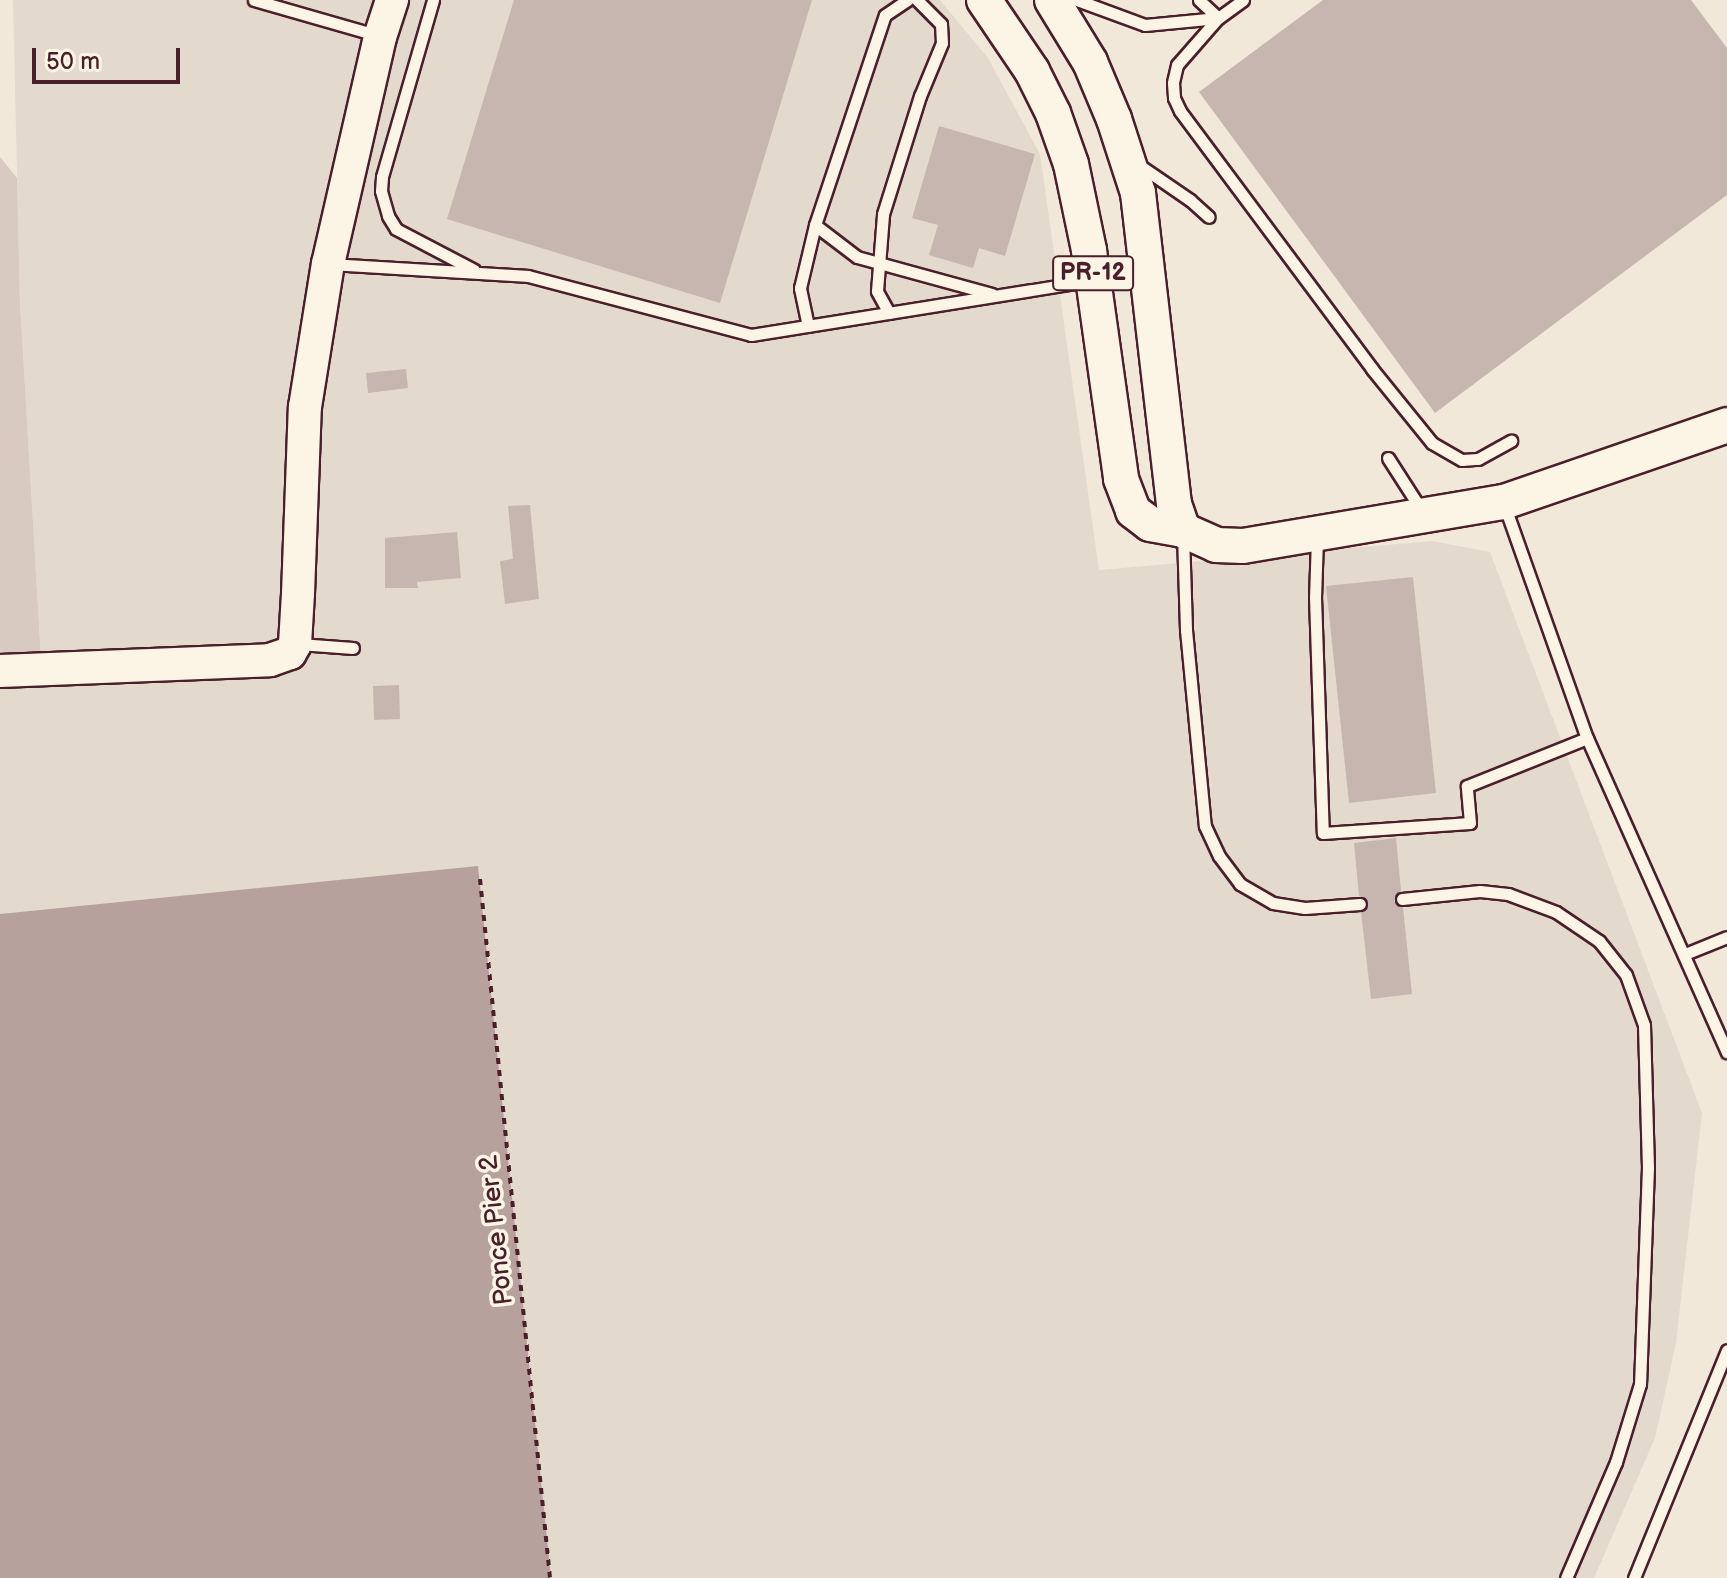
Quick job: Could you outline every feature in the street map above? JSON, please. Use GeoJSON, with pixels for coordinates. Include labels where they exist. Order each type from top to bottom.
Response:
{"type":"FeatureCollection","features":[{"type":"Feature","properties":{"kind":"main road","name":"PR-12"},"geometry":{"type":"LineString","coordinates":[[984,0],[1021,50],[1053,113],[1078,191],[1094,280],[1121,479],[1128,502],[1138,516],[1150,524],[1183,530],[1201,541],[1232,546],[1504,502],[1727,425]]}},
{"type":"Feature","properties":{"kind":"main road","name":"PR-12"},"geometry":{"type":"LineString","coordinates":[[1052,0],[1090,62],[1129,159],[1144,235],[1174,504],[1183,530]]}},
{"type":"Feature","properties":{"kind":"street"},"geometry":{"type":"LineString","coordinates":[[0,671],[270,660],[290,653],[295,644],[305,407],[328,264],[380,37],[392,0]]}},
{"type":"Feature","properties":{"kind":"lane"},"geometry":{"type":"LineString","coordinates":[[254,0],[380,37]]}},
{"type":"Feature","properties":{"kind":"lane"},"geometry":{"type":"LineString","coordinates":[[433,0],[382,177],[381,191],[388,216],[396,229],[478,272]]}},
{"type":"Feature","properties":{"kind":"lane"},"geometry":{"type":"LineString","coordinates":[[808,326],[800,288],[815,225],[885,15],[907,0]]}},
{"type":"Feature","properties":{"kind":"lane"},"geometry":{"type":"LineString","coordinates":[[889,313],[877,291],[883,214],[920,96],[942,43],[941,24],[917,0]]}},
{"type":"Feature","properties":{"kind":"lane"},"geometry":{"type":"LineString","coordinates":[[1077,0],[1145,25],[1218,18]]}},
{"type":"Feature","properties":{"kind":"lane"},"geometry":{"type":"LineString","coordinates":[[1199,0],[1218,18]]}},
{"type":"Feature","properties":{"kind":"lane"},"geometry":{"type":"LineString","coordinates":[[1243,0],[1218,18],[1177,65],[1174,98],[1180,111],[1363,358],[1432,443],[1462,460],[1478,459],[1511,441]]}},
{"type":"Feature","properties":{"kind":"lane"},"geometry":{"type":"LineString","coordinates":[[1129,159],[1181,193],[1209,217]]}},
{"type":"Feature","properties":{"kind":"lane"},"geometry":{"type":"LineString","coordinates":[[815,225],[857,257],[997,296]]}},
{"type":"Feature","properties":{"kind":"lane"},"geometry":{"type":"LineString","coordinates":[[328,264],[528,276],[751,335],[1094,280]]}},
{"type":"Feature","properties":{"kind":"lane"},"geometry":{"type":"LineString","coordinates":[[1388,458],[1424,515]]}},
{"type":"Feature","properties":{"kind":"lane"},"geometry":{"type":"LineString","coordinates":[[1504,502],[1587,738],[1727,1052]]}},
{"type":"Feature","properties":{"kind":"lane"},"geometry":{"type":"LineString","coordinates":[[1183,530],[1186,630],[1205,826],[1219,856],[1240,884],[1273,903],[1305,908],[1360,904]]}},
{"type":"Feature","properties":{"kind":"lane"},"geometry":{"type":"LineString","coordinates":[[1318,533],[1315,597],[1323,833],[1470,823],[1467,786],[1587,738]]}},
{"type":"Feature","properties":{"kind":"lane"},"geometry":{"type":"LineString","coordinates":[[295,644],[353,648]]}},
{"type":"Feature","properties":{"kind":"lane"},"geometry":{"type":"LineString","coordinates":[[1402,899],[1480,891],[1508,894],[1556,912],[1599,941],[1626,975],[1644,1025],[1648,1167],[1645,1333],[1640,1384],[1616,1462],[1566,1578]]}},
{"type":"Feature","properties":{"kind":"lane"},"geometry":{"type":"LineString","coordinates":[[1685,954],[1727,937]]}},
{"type":"Feature","properties":{"kind":"lane"},"geometry":{"type":"LineString","coordinates":[[1634,1578],[1727,1350]]}},
{"type":"Feature","properties":{"kind":"path","name":"Ponce Pier 2"},"geometry":{"type":"LineString","coordinates":[[480,879],[550,1578]]}},
{"type":"Feature","properties":{"kind":"shaded area"},"geometry":{"type":"Polygon","coordinates":[[[13,0],[940,0],[988,58],[1040,154],[1099,570],[1432,541],[1490,552],[1702,1113],[1676,1343],[1655,1438],[1594,1578],[550,1578],[478,867],[0,914],[0,659],[41,657],[20,303],[13,0]]]}},
{"type":"Feature","properties":{"kind":"shaded area"},"geometry":{"type":"Polygon","coordinates":[[[0,157],[17,178],[20,303],[41,658],[0,659],[0,157]]]}},
{"type":"Feature","properties":{"kind":"shaded area"},"geometry":{"type":"Polygon","coordinates":[[[478,866],[551,1578],[0,1578],[0,914],[478,866]]]}},
{"type":"Feature","properties":{"kind":"building"},"geometry":{"type":"Polygon","coordinates":[[[514,0],[812,0],[720,303],[447,219],[514,0]]]}},
{"type":"Feature","properties":{"kind":"building"},"geometry":{"type":"Polygon","coordinates":[[[1323,0],[1691,0],[1727,48],[1727,195],[1435,413],[1199,92],[1323,0]]]}},
{"type":"Feature","properties":{"kind":"building"},"geometry":{"type":"Polygon","coordinates":[[[939,126],[1035,154],[1005,256],[979,248],[973,268],[929,255],[938,225],[912,218],[939,126]]]}},
{"type":"Feature","properties":{"kind":"building"},"geometry":{"type":"Polygon","coordinates":[[[406,369],[408,388],[368,393],[366,373],[406,369]]]}},
{"type":"Feature","properties":{"kind":"building"},"geometry":{"type":"Polygon","coordinates":[[[530,505],[539,599],[505,604],[500,561],[513,559],[508,506],[530,505]]]}},
{"type":"Feature","properties":{"kind":"building"},"geometry":{"type":"Polygon","coordinates":[[[457,532],[461,578],[417,582],[418,588],[385,588],[385,538],[457,532]]]}},
{"type":"Feature","properties":{"kind":"building"},"geometry":{"type":"Polygon","coordinates":[[[1413,577],[1436,793],[1349,803],[1326,586],[1413,577]]]}},
{"type":"Feature","properties":{"kind":"building"},"geometry":{"type":"Polygon","coordinates":[[[399,685],[400,719],[374,720],[373,686],[399,685]]]}},
{"type":"Feature","properties":{"kind":"building"},"geometry":{"type":"Polygon","coordinates":[[[1396,838],[1401,891],[1394,901],[1403,907],[1412,994],[1371,999],[1361,912],[1368,903],[1359,896],[1354,843],[1396,838]]]}}]}
